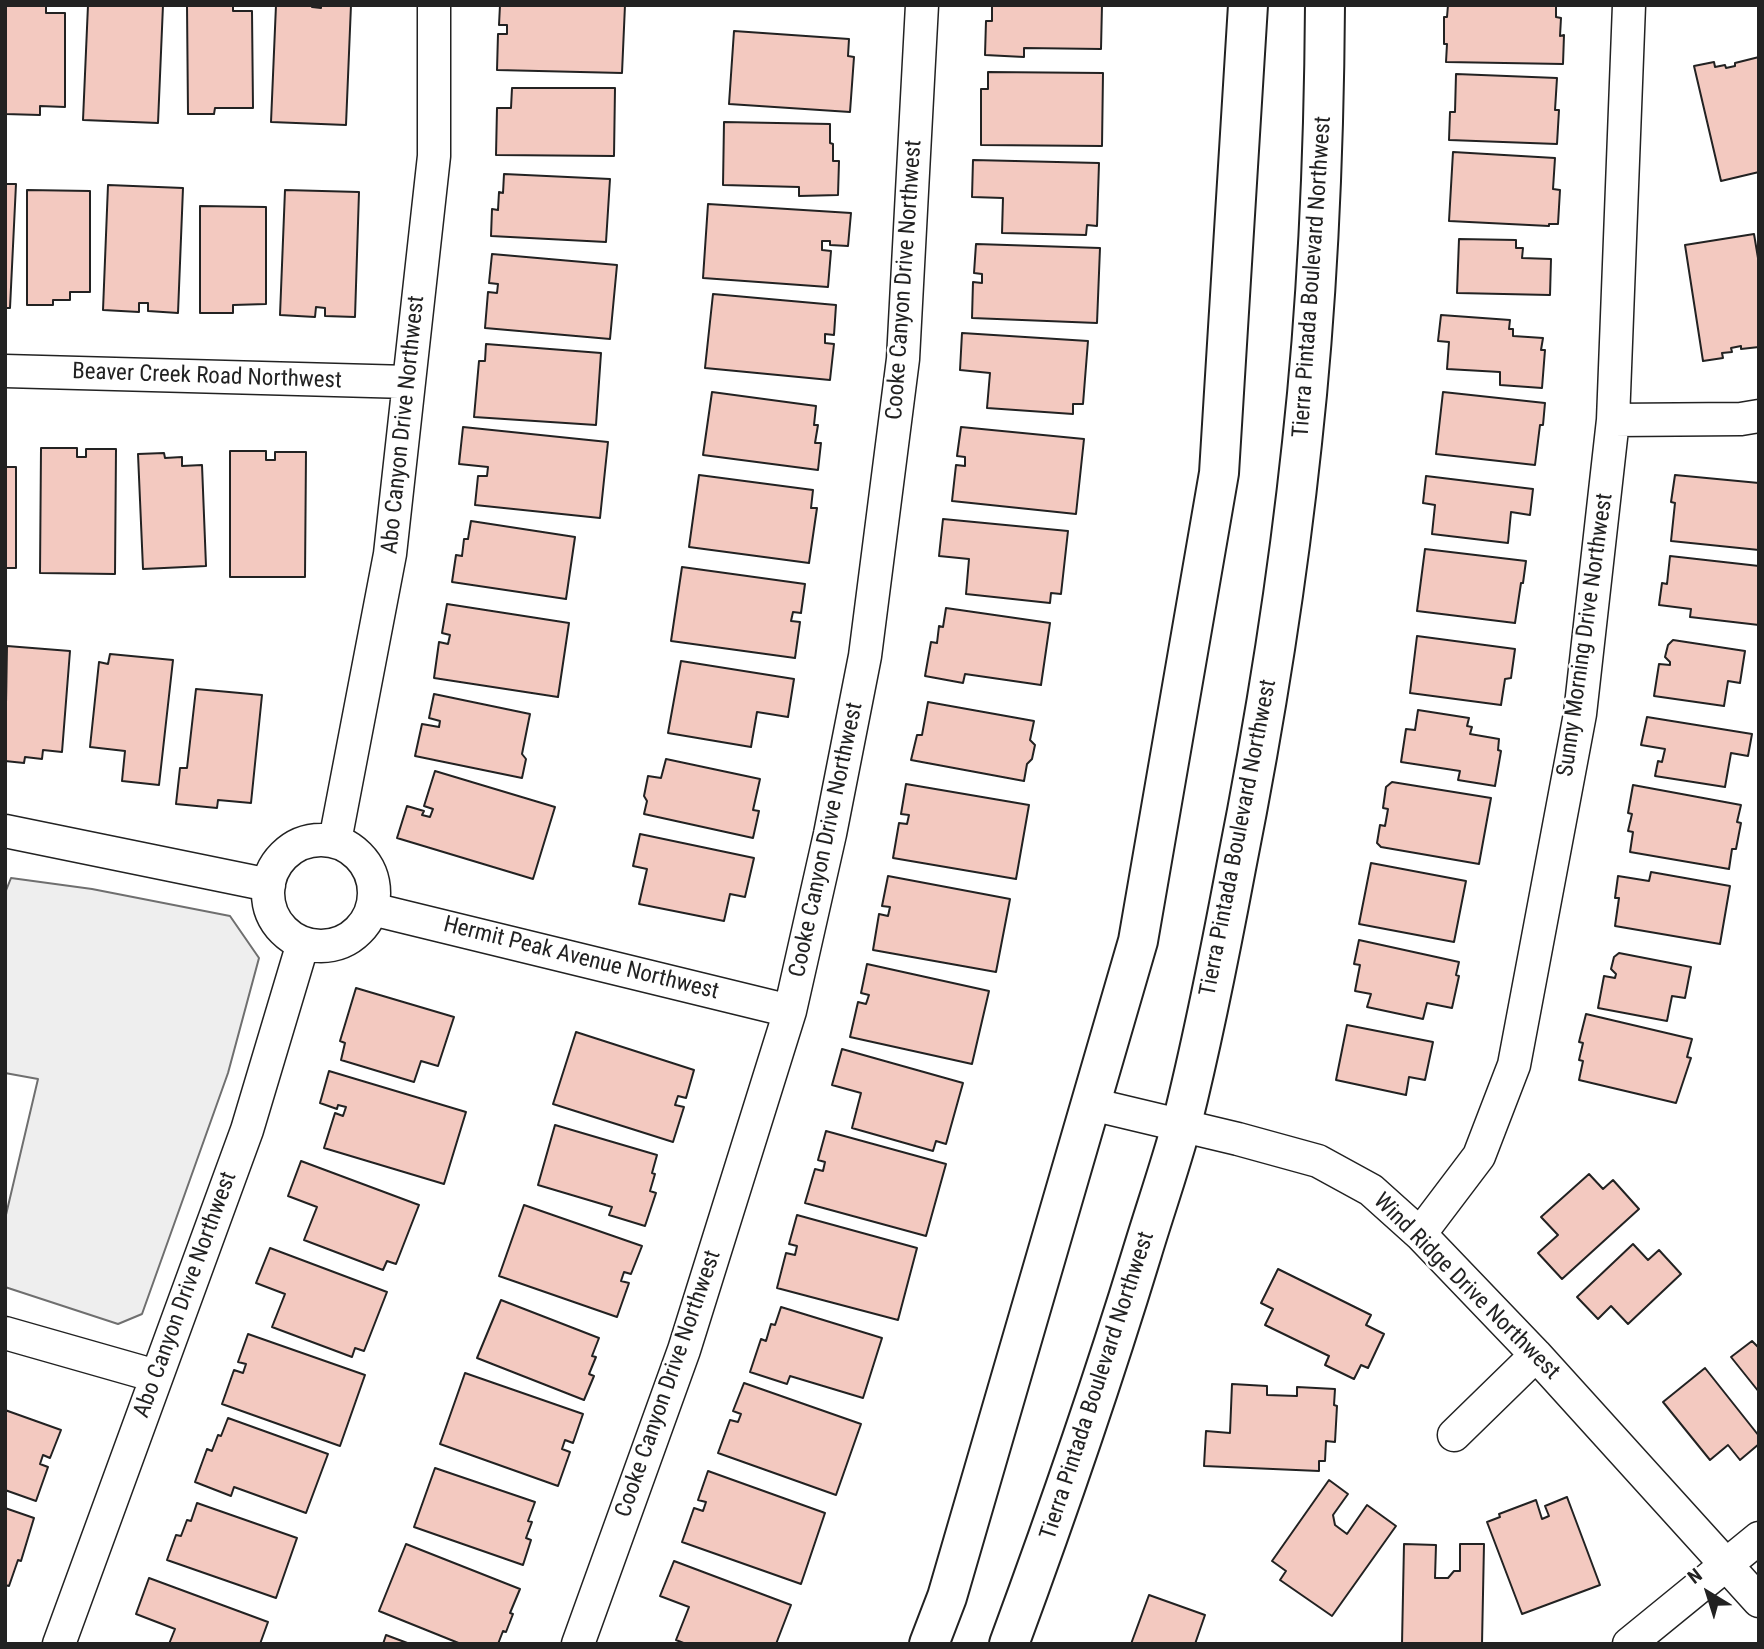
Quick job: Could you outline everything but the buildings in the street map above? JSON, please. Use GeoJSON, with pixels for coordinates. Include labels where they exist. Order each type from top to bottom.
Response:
{"type":"FeatureCollection","features":[{"type":"Feature","properties":{"kind":"main road"},"geometry":{"type":"LineString","coordinates":[[929,1644],[947,1597],[1138,941],[1219,472],[1248,5]]}},
{"type":"Feature","properties":{"kind":"main road","name":"Tierra Pintada Boulevard Northwest"},"geometry":{"type":"LineString","coordinates":[[1009,1644],[1063,1496],[1120,1325],[1181,1125],[1220,954],[1249,802],[1283,597],[1302,443],[1317,268],[1325,5]]}},
{"type":"Feature","properties":{"kind":"street","name":"Abo Canyon Drive Northwest"},"geometry":{"type":"LineString","coordinates":[[335,841],[390,554],[434,156],[434,5]]}},
{"type":"Feature","properties":{"kind":"street","name":"Cooke Canyon Drive Northwest"},"geometry":{"type":"LineString","coordinates":[[578,1644],[684,1350],[790,1010],[830,834],[865,656],[903,359],[922,5]]}},
{"type":"Feature","properties":{"kind":"street","name":"Sunny Morning Drive Northwest"},"geometry":{"type":"LineString","coordinates":[[1420,1234],[1479,1156],[1514,1065],[1580,714],[1613,420],[1629,5]]}},
{"type":"Feature","properties":{"kind":"street","name":"Beaver Creek Road Northwest"},"geometry":{"type":"LineString","coordinates":[[5,371],[408,382]]}},
{"type":"Feature","properties":{"kind":"street"},"geometry":{"type":"LineString","coordinates":[[1613,420],[1741,419],[1759,416]]}},
{"type":"Feature","properties":{"kind":"street"},"geometry":{"type":"LineString","coordinates":[[5,831],[269,885]]}},
{"type":"Feature","properties":{"kind":"street"},"geometry":{"type":"LineString","coordinates":[[318,840],[335,841],[351,849],[363,860],[372,876],[372,909],[364,924],[352,936],[337,943],[320,946],[303,943],[287,933],[276,920],[270,903],[269,885],[274,868],[285,854],[301,844],[318,840]]}},
{"type":"Feature","properties":{"kind":"street","name":"Hermit Peak Avenue Northwest"},"geometry":{"type":"LineString","coordinates":[[372,909],[790,1010]]}},
{"type":"Feature","properties":{"kind":"street","name":"Abo Canyon Drive Northwest"},"geometry":{"type":"LineString","coordinates":[[59,1644],[247,1130],[303,943]]}},
{"type":"Feature","properties":{"kind":"street","name":"Wind Ridge Drive Northwest"},"geometry":{"type":"LineString","coordinates":[[1091,1104],[1318,1161],[1371,1190],[1420,1234],[1536,1355],[1759,1601]]}},
{"type":"Feature","properties":{"kind":"street"},"geometry":{"type":"LineString","coordinates":[[5,1333],[156,1376]]}},
{"type":"Feature","properties":{"kind":"street"},"geometry":{"type":"LineString","coordinates":[[1454,1436],[1536,1355]]}},
{"type":"Feature","properties":{"kind":"street"},"geometry":{"type":"LineString","coordinates":[[1629,1644],[1759,1538]]}},
{"type":"Feature","properties":{"kind":"shaded area"},"geometry":{"type":"Polygon","coordinates":[[[11,878],[92,889],[230,916],[259,958],[228,1073],[142,1314],[118,1324],[5,1287],[5,1219],[38,1079],[5,1073],[5,893],[11,878]]]}}]}
